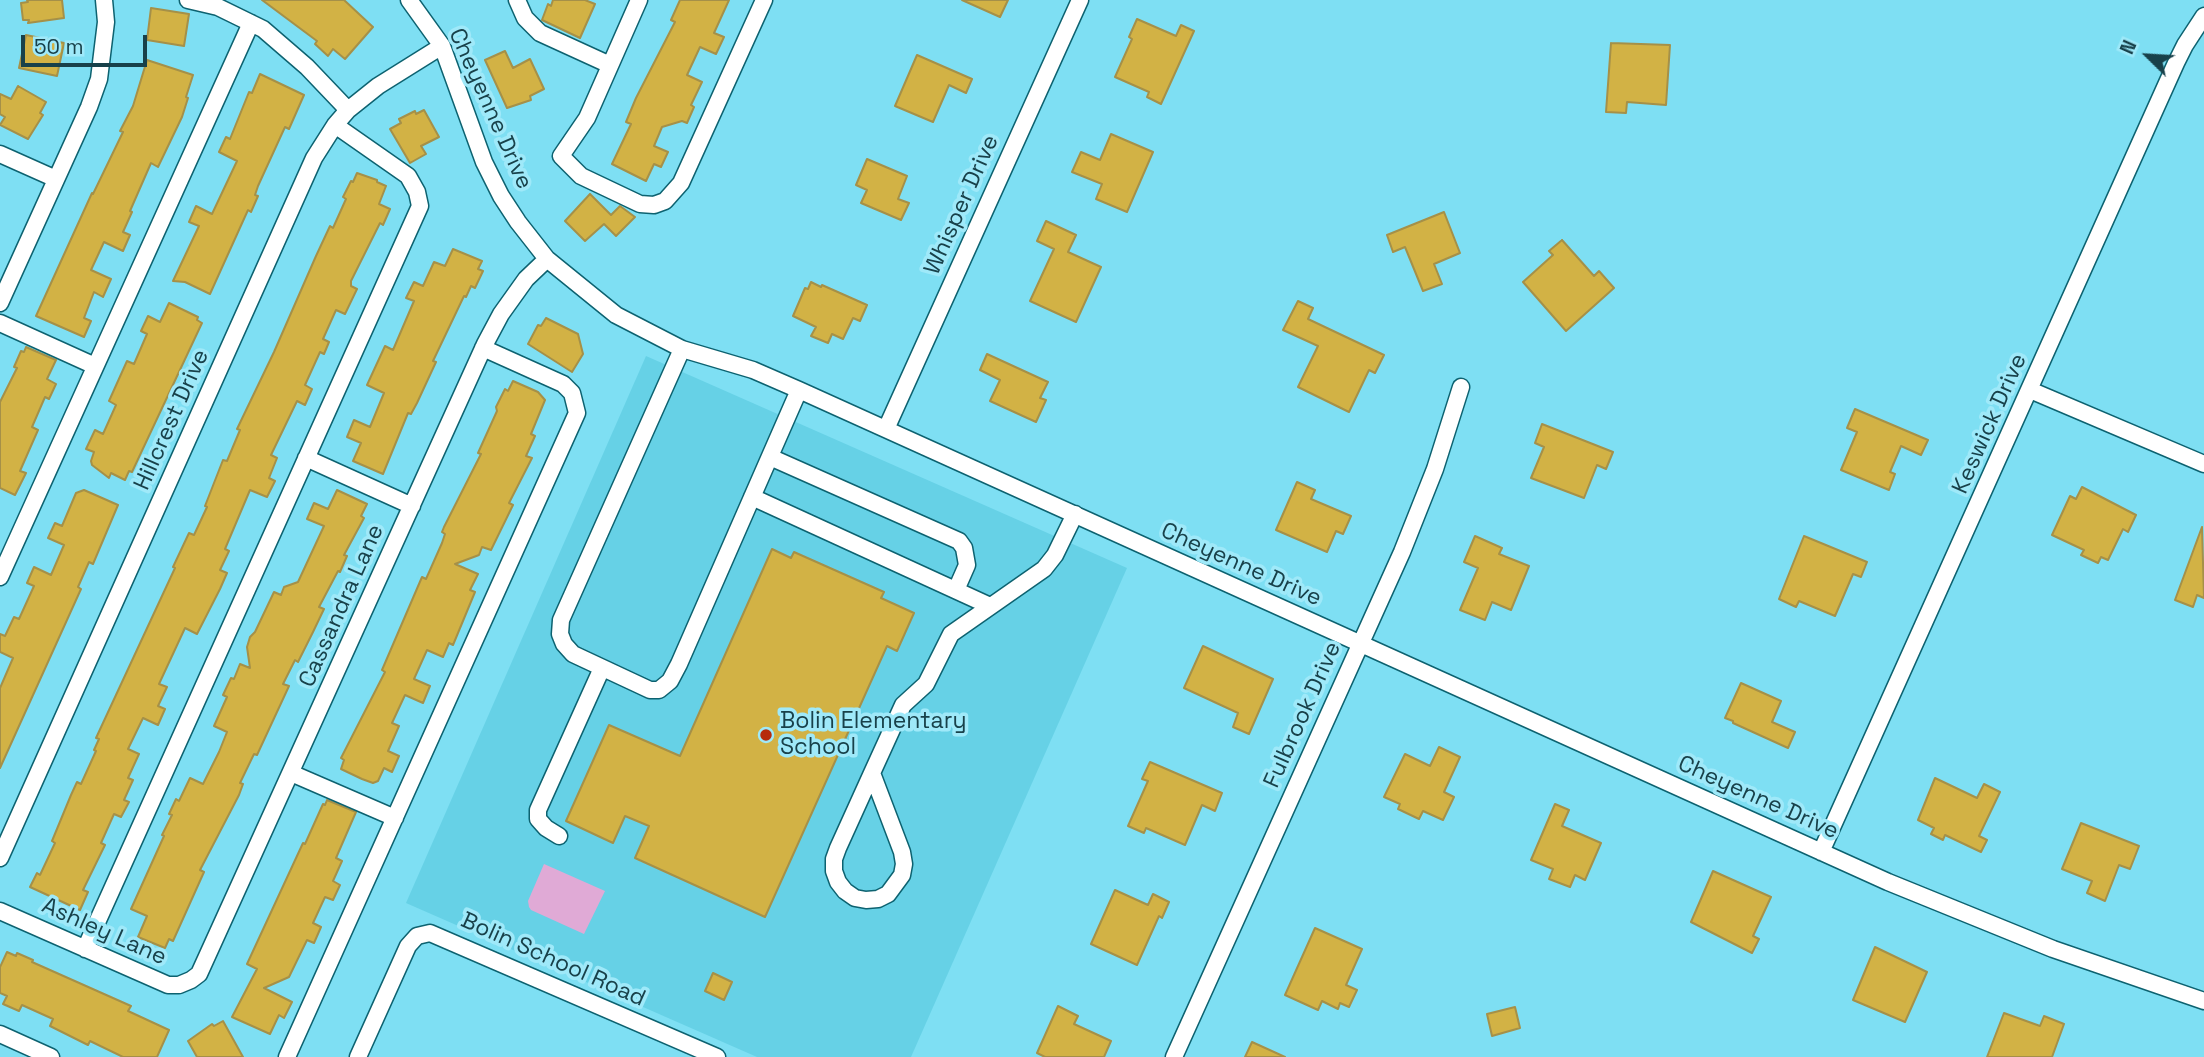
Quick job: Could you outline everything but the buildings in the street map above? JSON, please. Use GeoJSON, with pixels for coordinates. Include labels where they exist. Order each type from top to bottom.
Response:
{"type":"FeatureCollection","features":[{"type":"Feature","properties":{"kind":"street"},"geometry":{"type":"LineString","coordinates":[[0,303],[4,284],[56,179],[99,79],[106,22],[104,0]]}},
{"type":"Feature","properties":{"kind":"street"},"geometry":{"type":"LineString","coordinates":[[188,0],[218,7],[263,29],[307,67],[348,110]]}},
{"type":"Feature","properties":{"kind":"street","name":"Cheyenne Drive"},"geometry":{"type":"LineString","coordinates":[[409,0],[442,46],[484,162],[518,222],[548,259],[616,316],[682,349],[753,370],[799,390],[1821,852],[2019,936],[2204,1001]]}},
{"type":"Feature","properties":{"kind":"street"},"geometry":{"type":"LineString","coordinates":[[517,0],[525,18],[540,33],[610,65]]}},
{"type":"Feature","properties":{"kind":"street"},"geometry":{"type":"LineString","coordinates":[[639,0],[587,117],[561,156],[581,176],[640,204],[654,205],[665,201],[681,183],[764,0]]}},
{"type":"Feature","properties":{"kind":"street","name":"Whisper Drive"},"geometry":{"type":"LineString","coordinates":[[886,429],[1080,0]]}},
{"type":"Feature","properties":{"kind":"street","name":"Keswick Drive"},"geometry":{"type":"LineString","coordinates":[[1821,852],[2176,63],[2204,16]]}},
{"type":"Feature","properties":{"kind":"street"},"geometry":{"type":"LineString","coordinates":[[0,578],[251,23]]}},
{"type":"Feature","properties":{"kind":"street","name":"Hillcrest Drive"},"geometry":{"type":"LineString","coordinates":[[0,858],[314,158],[348,110],[378,86],[442,46]]}},
{"type":"Feature","properties":{"kind":"street"},"geometry":{"type":"LineString","coordinates":[[85,949],[420,206],[417,192],[408,176],[335,125]]}},
{"type":"Feature","properties":{"kind":"street"},"geometry":{"type":"LineString","coordinates":[[0,154],[56,179]]}},
{"type":"Feature","properties":{"kind":"street","name":"Cassandra Lane"},"geometry":{"type":"LineString","coordinates":[[191,980],[199,974],[205,963],[483,348],[501,314],[526,279],[548,259]]}},
{"type":"Feature","properties":{"kind":"street"},"geometry":{"type":"LineString","coordinates":[[0,323],[95,366]]}},
{"type":"Feature","properties":{"kind":"street"},"geometry":{"type":"LineString","coordinates":[[287,1057],[577,413],[572,393],[563,384],[483,348]]}},
{"type":"Feature","properties":{"kind":"street"},"geometry":{"type":"LineString","coordinates":[[682,349],[561,620],[560,634],[572,654],[650,690],[659,690],[670,681],[799,390]]}},
{"type":"Feature","properties":{"kind":"street","name":"Fulbrook Drive"},"geometry":{"type":"LineString","coordinates":[[1174,1057],[1419,511],[1461,387]]}},
{"type":"Feature","properties":{"kind":"street"},"geometry":{"type":"LineString","coordinates":[[2030,390],[2204,464]]}},
{"type":"Feature","properties":{"kind":"street"},"geometry":{"type":"LineString","coordinates":[[770,457],[959,541],[964,548],[967,565],[956,590]]}},
{"type":"Feature","properties":{"kind":"street"},"geometry":{"type":"LineString","coordinates":[[306,458],[412,506]]}},
{"type":"Feature","properties":{"kind":"street"},"geometry":{"type":"LineString","coordinates":[[752,497],[990,606]]}},
{"type":"Feature","properties":{"kind":"street"},"geometry":{"type":"LineString","coordinates":[[872,773],[904,864],[902,876],[888,894],[878,899],[866,900],[855,898],[845,891],[838,882],[834,859],[838,848],[872,773],[903,705],[926,684],[951,634],[1044,569],[1055,555],[1075,514]]}},
{"type":"Feature","properties":{"kind":"street"},"geometry":{"type":"LineString","coordinates":[[559,836],[538,819],[538,810],[602,667]]}},
{"type":"Feature","properties":{"kind":"street"},"geometry":{"type":"LineString","coordinates":[[291,773],[395,818]]}},
{"type":"Feature","properties":{"kind":"street","name":"Ashley Lane"},"geometry":{"type":"LineString","coordinates":[[0,911],[168,985],[179,985],[191,980]]}},
{"type":"Feature","properties":{"kind":"street","name":"Bolin School Road"},"geometry":{"type":"LineString","coordinates":[[358,1057],[408,946],[417,936],[430,933],[717,1057]]}},
{"type":"Feature","properties":{"kind":"street"},"geometry":{"type":"LineString","coordinates":[[0,1034],[51,1057]]}},
{"type":"Feature","properties":{"kind":"shaded area","name":"Bolin Elementary School"},"geometry":{"type":"Polygon","coordinates":[[[646,356],[1127,568],[911,1057],[757,1057],[406,903],[646,356]]]}},
{"type":"Feature","properties":{"kind":"shaded area"},"geometry":{"type":"Polygon","coordinates":[[[544,864],[605,891],[584,934],[529,907],[528,901],[544,864]]]}},
{"type":"Feature","properties":{"kind":"place","name":"Bolin Elementary School"},"geometry":{"type":"Point","coordinates":[766,735]}}]}
